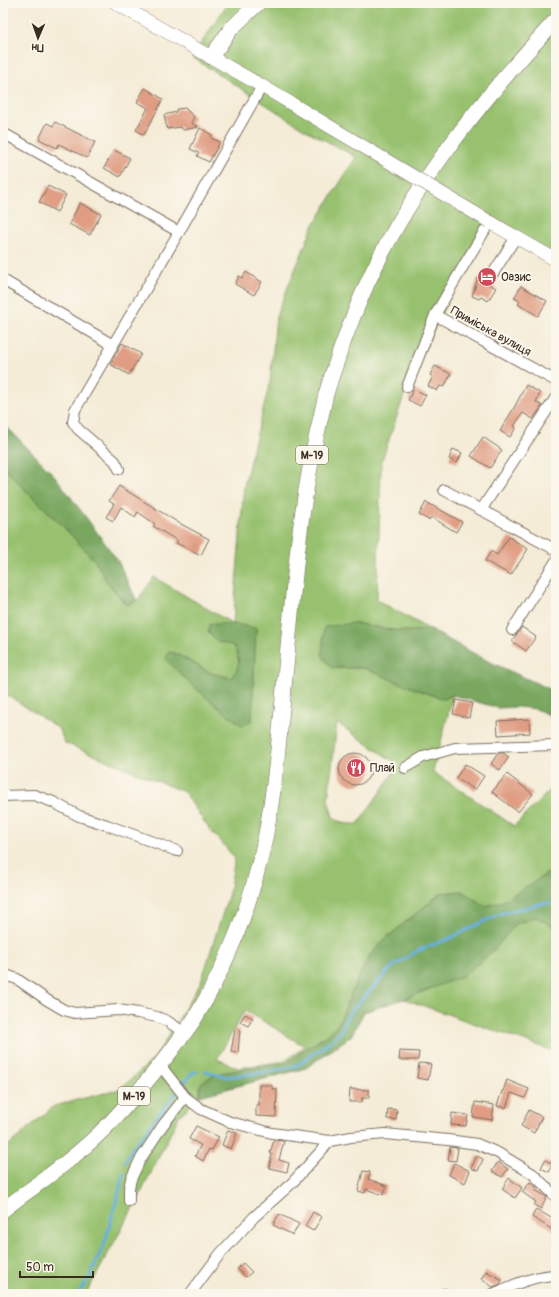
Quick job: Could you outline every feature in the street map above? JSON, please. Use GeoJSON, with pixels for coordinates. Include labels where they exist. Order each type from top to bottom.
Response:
{"type":"FeatureCollection","features":[{"type":"Feature","properties":{"kind":"highway"},"geometry":{"type":"LineString","coordinates":[[211,57],[231,29],[258,3]]}},
{"type":"Feature","properties":{"kind":"highway","name":"М-19"},"geometry":{"type":"LineString","coordinates":[[3,1210],[62,1166],[103,1130],[160,1065],[194,1020],[228,952],[245,910],[265,836],[273,792],[300,531],[311,463],[326,397],[342,346],[360,299],[382,254],[402,218],[431,172],[456,136],[479,108],[520,59],[556,20]]}},
{"type":"Feature","properties":{"kind":"main road"},"geometry":{"type":"LineString","coordinates":[[116,3],[262,86],[556,260]]}},
{"type":"Feature","properties":{"kind":"street"},"geometry":{"type":"LineString","coordinates":[[117,465],[78,429],[73,422],[75,410],[262,86]]}},
{"type":"Feature","properties":{"kind":"street"},"geometry":{"type":"LineString","coordinates":[[3,133],[179,232]]}},
{"type":"Feature","properties":{"kind":"street"},"geometry":{"type":"LineString","coordinates":[[407,387],[435,314],[490,222]]}},
{"type":"Feature","properties":{"kind":"street"},"geometry":{"type":"LineString","coordinates":[[494,272],[516,237]]}},
{"type":"Feature","properties":{"kind":"street"},"geometry":{"type":"LineString","coordinates":[[3,280],[112,345]]}},
{"type":"Feature","properties":{"kind":"street","name":"Приміська вулиця"},"geometry":{"type":"LineString","coordinates":[[435,314],[556,381]]}},
{"type":"Feature","properties":{"kind":"street"},"geometry":{"type":"LineString","coordinates":[[481,510],[556,397]]}},
{"type":"Feature","properties":{"kind":"street"},"geometry":{"type":"LineString","coordinates":[[444,490],[556,550]]}},
{"type":"Feature","properties":{"kind":"street"},"geometry":{"type":"LineString","coordinates":[[512,630],[556,562]]}},
{"type":"Feature","properties":{"kind":"street"},"geometry":{"type":"LineString","coordinates":[[405,768],[423,757],[455,748],[556,745]]}},
{"type":"Feature","properties":{"kind":"street"},"geometry":{"type":"LineString","coordinates":[[3,796],[34,795],[53,802],[79,816],[108,825],[177,851]]}},
{"type":"Feature","properties":{"kind":"street"},"geometry":{"type":"LineString","coordinates":[[3,974],[17,979],[64,1010],[74,1013],[118,1010],[138,1013],[157,1017],[185,1033]]}},
{"type":"Feature","properties":{"kind":"street"},"geometry":{"type":"LineString","coordinates":[[160,1065],[185,1097],[200,1109],[230,1122],[272,1133],[330,1141],[351,1137],[385,1134],[477,1144],[498,1153],[533,1174],[556,1197]]}},
{"type":"Feature","properties":{"kind":"street"},"geometry":{"type":"LineString","coordinates":[[129,1201],[131,1179],[140,1160],[163,1125],[185,1097]]}},
{"type":"Feature","properties":{"kind":"street"},"geometry":{"type":"LineString","coordinates":[[190,1294],[220,1254],[254,1217],[292,1183],[330,1141]]}},
{"type":"Feature","properties":{"kind":"street"},"geometry":{"type":"LineString","coordinates":[[493,1294],[531,1280],[556,1275]]}},
{"type":"Feature","properties":{"kind":"green space"},"geometry":{"type":"Polygon","coordinates":[[[228,3],[556,3],[556,262],[487,224],[464,265],[409,381],[381,463],[377,600],[429,629],[420,631],[401,631],[354,623],[332,668],[364,668],[407,686],[444,699],[453,695],[433,772],[514,826],[552,788],[556,781],[556,874],[547,874],[503,901],[485,906],[462,891],[441,893],[385,939],[371,954],[357,980],[339,1023],[328,1035],[308,1047],[287,1063],[246,1069],[200,1085],[200,1096],[179,1116],[139,1197],[86,1294],[3,1294],[3,1150],[54,1106],[120,1089],[154,1059],[201,982],[229,893],[235,858],[210,830],[184,792],[65,743],[58,728],[3,692],[3,465],[22,487],[62,525],[95,561],[108,583],[126,605],[137,601],[154,577],[233,624],[244,485],[270,382],[276,316],[313,226],[356,157],[304,129],[192,57],[228,3]],[[256,628],[218,642],[234,645],[236,650],[238,666],[231,678],[211,673],[175,653],[168,652],[175,668],[193,686],[220,709],[243,725],[252,720],[256,628]],[[337,723],[328,800],[333,817],[342,823],[358,824],[394,772],[400,766],[337,723]],[[245,1010],[217,1059],[238,1068],[285,1061],[304,1046],[245,1010]]]}},
{"type":"Feature","properties":{"kind":"green space"},"geometry":{"type":"Polygon","coordinates":[[[3,423],[54,475],[88,520],[118,561],[137,601],[126,605],[108,583],[95,561],[62,525],[22,487],[3,465],[3,423]]]}},
{"type":"Feature","properties":{"kind":"green space"},"geometry":{"type":"Polygon","coordinates":[[[354,623],[401,631],[420,631],[429,629],[488,661],[556,692],[556,718],[536,709],[518,707],[498,708],[453,695],[444,699],[407,686],[364,668],[332,668],[322,655],[324,627],[354,623]]]}},
{"type":"Feature","properties":{"kind":"green space"},"geometry":{"type":"Polygon","coordinates":[[[210,624],[234,624],[256,628],[252,720],[243,726],[222,711],[166,659],[168,652],[175,653],[211,673],[231,678],[238,666],[236,651],[234,646],[218,642],[208,632],[210,624]]]}},
{"type":"Feature","properties":{"kind":"green space"},"geometry":{"type":"Polygon","coordinates":[[[547,874],[556,874],[556,928],[536,917],[515,924],[495,949],[463,976],[404,999],[364,1012],[351,1036],[306,1068],[200,1096],[200,1085],[203,1081],[219,1073],[287,1063],[308,1047],[328,1035],[339,1023],[357,980],[371,954],[385,939],[441,893],[462,891],[485,906],[503,901],[547,874]]]}},
{"type":"Feature","properties":{"kind":"green space"},"geometry":{"type":"Polygon","coordinates":[[[536,917],[556,928],[556,1052],[404,999],[463,976],[495,949],[515,924],[536,917]]]}},
{"type":"Feature","properties":{"kind":"building"},"geometry":{"type":"Polygon","coordinates":[[[145,88],[163,99],[144,135],[136,130],[148,108],[137,102],[145,88]]]}},
{"type":"Feature","properties":{"kind":"building"},"geometry":{"type":"Polygon","coordinates":[[[185,108],[194,117],[191,123],[198,127],[183,130],[180,127],[167,129],[164,115],[176,112],[177,109],[185,108]]]}},
{"type":"Feature","properties":{"kind":"building"},"geometry":{"type":"Polygon","coordinates":[[[55,122],[95,142],[87,158],[59,144],[57,148],[39,139],[47,123],[53,126],[55,122]]]}},
{"type":"Feature","properties":{"kind":"building"},"geometry":{"type":"Polygon","coordinates":[[[200,128],[212,135],[211,138],[220,142],[209,162],[197,156],[199,153],[190,149],[200,128]]]}},
{"type":"Feature","properties":{"kind":"building"},"geometry":{"type":"Polygon","coordinates":[[[114,150],[130,158],[120,177],[104,168],[114,150]]]}},
{"type":"Feature","properties":{"kind":"building"},"geometry":{"type":"Polygon","coordinates":[[[48,186],[66,195],[57,212],[39,202],[48,186]]]}},
{"type":"Feature","properties":{"kind":"building"},"geometry":{"type":"Polygon","coordinates":[[[80,203],[101,214],[90,235],[69,224],[80,203]]]}},
{"type":"Feature","properties":{"kind":"building"},"geometry":{"type":"Polygon","coordinates":[[[246,272],[262,282],[254,295],[235,284],[239,276],[242,278],[246,272]]]}},
{"type":"Feature","properties":{"kind":"building"},"geometry":{"type":"Polygon","coordinates":[[[478,278],[496,288],[488,301],[481,297],[479,299],[472,296],[478,278]]]}},
{"type":"Feature","properties":{"kind":"building"},"geometry":{"type":"Polygon","coordinates":[[[521,286],[547,301],[538,316],[518,304],[520,301],[514,298],[521,286]]]}},
{"type":"Feature","properties":{"kind":"building"},"geometry":{"type":"Polygon","coordinates":[[[122,343],[141,354],[129,375],[110,364],[122,343]]]}},
{"type":"Feature","properties":{"kind":"building"},"geometry":{"type":"Polygon","coordinates":[[[435,366],[451,374],[444,387],[440,386],[437,391],[428,386],[433,377],[430,375],[435,366]]]}},
{"type":"Feature","properties":{"kind":"building"},"geometry":{"type":"Polygon","coordinates":[[[526,385],[540,393],[536,402],[542,406],[533,419],[523,413],[514,426],[516,428],[510,437],[500,431],[526,385]]]}},
{"type":"Feature","properties":{"kind":"building"},"geometry":{"type":"Polygon","coordinates":[[[414,389],[426,395],[420,406],[408,400],[414,389]]]}},
{"type":"Feature","properties":{"kind":"building"},"geometry":{"type":"Polygon","coordinates":[[[483,437],[502,450],[490,468],[471,456],[483,437]]]}},
{"type":"Feature","properties":{"kind":"building"},"geometry":{"type":"Polygon","coordinates":[[[453,449],[462,453],[457,463],[449,459],[453,449]]]}},
{"type":"Feature","properties":{"kind":"building"},"geometry":{"type":"Polygon","coordinates":[[[119,486],[179,523],[209,539],[201,555],[176,543],[178,541],[153,526],[155,524],[138,512],[135,517],[121,507],[113,521],[106,517],[114,504],[109,501],[119,486]]]}},
{"type":"Feature","properties":{"kind":"building"},"geometry":{"type":"Polygon","coordinates":[[[426,502],[462,522],[456,532],[431,517],[429,520],[419,515],[426,502]]]}},
{"type":"Feature","properties":{"kind":"building"},"geometry":{"type":"Polygon","coordinates":[[[509,537],[528,549],[511,575],[485,561],[491,551],[497,555],[509,537]]]}},
{"type":"Feature","properties":{"kind":"building"},"geometry":{"type":"Polygon","coordinates":[[[522,627],[536,637],[526,651],[512,641],[522,627]]]}},
{"type":"Feature","properties":{"kind":"building"},"geometry":{"type":"Polygon","coordinates":[[[456,700],[472,703],[469,718],[453,714],[456,700]]]}},
{"type":"Feature","properties":{"kind":"building"},"geometry":{"type":"Polygon","coordinates":[[[529,719],[530,733],[498,735],[497,721],[529,719]]]}},
{"type":"Feature","properties":{"kind":"building"},"geometry":{"type":"Polygon","coordinates":[[[355,753],[361,754],[368,760],[371,769],[370,775],[364,782],[355,785],[349,784],[342,778],[339,769],[340,763],[346,756],[355,753]]]}},
{"type":"Feature","properties":{"kind":"building"},"geometry":{"type":"Polygon","coordinates":[[[498,753],[503,753],[509,757],[500,770],[491,764],[498,753]]]}},
{"type":"Feature","properties":{"kind":"building"},"geometry":{"type":"Polygon","coordinates":[[[465,764],[484,776],[475,790],[456,778],[465,764]]]}},
{"type":"Feature","properties":{"kind":"building"},"geometry":{"type":"Polygon","coordinates":[[[507,774],[533,794],[518,812],[492,792],[507,774]]]}},
{"type":"Feature","properties":{"kind":"building"},"geometry":{"type":"Polygon","coordinates":[[[245,1014],[253,1018],[248,1026],[240,1022],[245,1014]]]}},
{"type":"Feature","properties":{"kind":"building"},"geometry":{"type":"Polygon","coordinates":[[[235,1029],[240,1030],[238,1053],[231,1052],[235,1029]]]}},
{"type":"Feature","properties":{"kind":"building"},"geometry":{"type":"Polygon","coordinates":[[[400,1051],[419,1052],[418,1060],[399,1060],[400,1051]]]}},
{"type":"Feature","properties":{"kind":"building"},"geometry":{"type":"Polygon","coordinates":[[[419,1063],[431,1064],[428,1080],[417,1078],[419,1063]]]}},
{"type":"Feature","properties":{"kind":"building"},"geometry":{"type":"Polygon","coordinates":[[[507,1080],[529,1089],[525,1098],[511,1093],[506,1108],[497,1106],[507,1080]]]}},
{"type":"Feature","properties":{"kind":"building"},"geometry":{"type":"Polygon","coordinates":[[[259,1085],[272,1085],[272,1089],[277,1089],[276,1117],[256,1116],[256,1105],[259,1105],[259,1085]]]}},
{"type":"Feature","properties":{"kind":"building"},"geometry":{"type":"Polygon","coordinates":[[[350,1089],[369,1090],[369,1098],[362,1098],[362,1102],[349,1102],[350,1089]]]}},
{"type":"Feature","properties":{"kind":"building"},"geometry":{"type":"Polygon","coordinates":[[[475,1102],[494,1105],[492,1120],[473,1117],[475,1102]]]}},
{"type":"Feature","properties":{"kind":"building"},"geometry":{"type":"Polygon","coordinates":[[[388,1109],[397,1110],[396,1120],[387,1119],[388,1109]]]}},
{"type":"Feature","properties":{"kind":"building"},"geometry":{"type":"Polygon","coordinates":[[[529,1110],[542,1117],[534,1133],[521,1126],[529,1110]]]}},
{"type":"Feature","properties":{"kind":"building"},"geometry":{"type":"Polygon","coordinates":[[[452,1113],[468,1115],[466,1126],[451,1125],[452,1113]]]}},
{"type":"Feature","properties":{"kind":"building"},"geometry":{"type":"Polygon","coordinates":[[[196,1126],[219,1137],[212,1150],[209,1149],[203,1161],[195,1156],[201,1145],[189,1139],[196,1126]]]}},
{"type":"Feature","properties":{"kind":"building"},"geometry":{"type":"Polygon","coordinates":[[[228,1130],[237,1133],[231,1149],[222,1145],[228,1130]]]}},
{"type":"Feature","properties":{"kind":"building"},"geometry":{"type":"Polygon","coordinates":[[[274,1140],[284,1141],[279,1160],[289,1163],[287,1172],[269,1168],[272,1154],[270,1153],[274,1140]]]}},
{"type":"Feature","properties":{"kind":"building"},"geometry":{"type":"Polygon","coordinates":[[[450,1147],[458,1148],[456,1161],[448,1160],[450,1147]]]}},
{"type":"Feature","properties":{"kind":"building"},"geometry":{"type":"Polygon","coordinates":[[[477,1156],[483,1159],[478,1171],[471,1168],[477,1156]]]}},
{"type":"Feature","properties":{"kind":"building"},"geometry":{"type":"Polygon","coordinates":[[[545,1160],[553,1164],[549,1172],[541,1168],[545,1160]]]}},
{"type":"Feature","properties":{"kind":"building"},"geometry":{"type":"Polygon","coordinates":[[[498,1162],[508,1169],[502,1177],[492,1171],[498,1162]]]}},
{"type":"Feature","properties":{"kind":"building"},"geometry":{"type":"Polygon","coordinates":[[[454,1163],[470,1171],[465,1183],[449,1175],[454,1163]]]}},
{"type":"Feature","properties":{"kind":"building"},"geometry":{"type":"Polygon","coordinates":[[[363,1171],[370,1172],[368,1179],[387,1186],[383,1195],[366,1189],[365,1193],[358,1191],[363,1171]]]}},
{"type":"Feature","properties":{"kind":"building"},"geometry":{"type":"Polygon","coordinates":[[[509,1178],[522,1188],[515,1198],[502,1189],[509,1178]]]}},
{"type":"Feature","properties":{"kind":"building"},"geometry":{"type":"Polygon","coordinates":[[[530,1182],[537,1188],[535,1190],[547,1197],[541,1209],[534,1205],[536,1202],[522,1192],[530,1182]]]}},
{"type":"Feature","properties":{"kind":"building"},"geometry":{"type":"Polygon","coordinates":[[[536,1209],[556,1221],[556,1232],[532,1217],[536,1209]]]}},
{"type":"Feature","properties":{"kind":"building"},"geometry":{"type":"Polygon","coordinates":[[[313,1212],[322,1217],[313,1231],[305,1226],[313,1212]]]}},
{"type":"Feature","properties":{"kind":"building"},"geometry":{"type":"Polygon","coordinates":[[[279,1214],[299,1224],[293,1235],[273,1225],[279,1214]]]}},
{"type":"Feature","properties":{"kind":"building"},"geometry":{"type":"Polygon","coordinates":[[[243,1263],[252,1272],[246,1277],[237,1269],[243,1263]]]}},
{"type":"Feature","properties":{"kind":"building"},"geometry":{"type":"Polygon","coordinates":[[[486,1271],[502,1280],[500,1284],[493,1287],[481,1279],[486,1271]]]}},
{"type":"Feature","properties":{"kind":"waterway"},"geometry":{"type":"LineString","coordinates":[[205,1071],[227,1077],[267,1072],[296,1066],[330,1042],[340,1032],[350,1012],[393,966],[419,950],[448,939],[499,914],[544,903],[556,904]]}},
{"type":"Feature","properties":{"kind":"waterway"},"geometry":{"type":"LineString","coordinates":[[184,1083],[192,1073],[197,1072]]}},
{"type":"Feature","properties":{"kind":"waterway"},"geometry":{"type":"LineString","coordinates":[[125,1162],[132,1149],[176,1093]]}},
{"type":"Feature","properties":{"kind":"waterway"},"geometry":{"type":"LineString","coordinates":[[78,1294],[89,1278],[105,1242],[124,1173]]}},
{"type":"Feature","properties":{"kind":"place","name":"Оазис"},"geometry":{"type":"Point","coordinates":[487,277]}},
{"type":"Feature","properties":{"kind":"place","name":"Плай"},"geometry":{"type":"Point","coordinates":[356,768]}}]}
